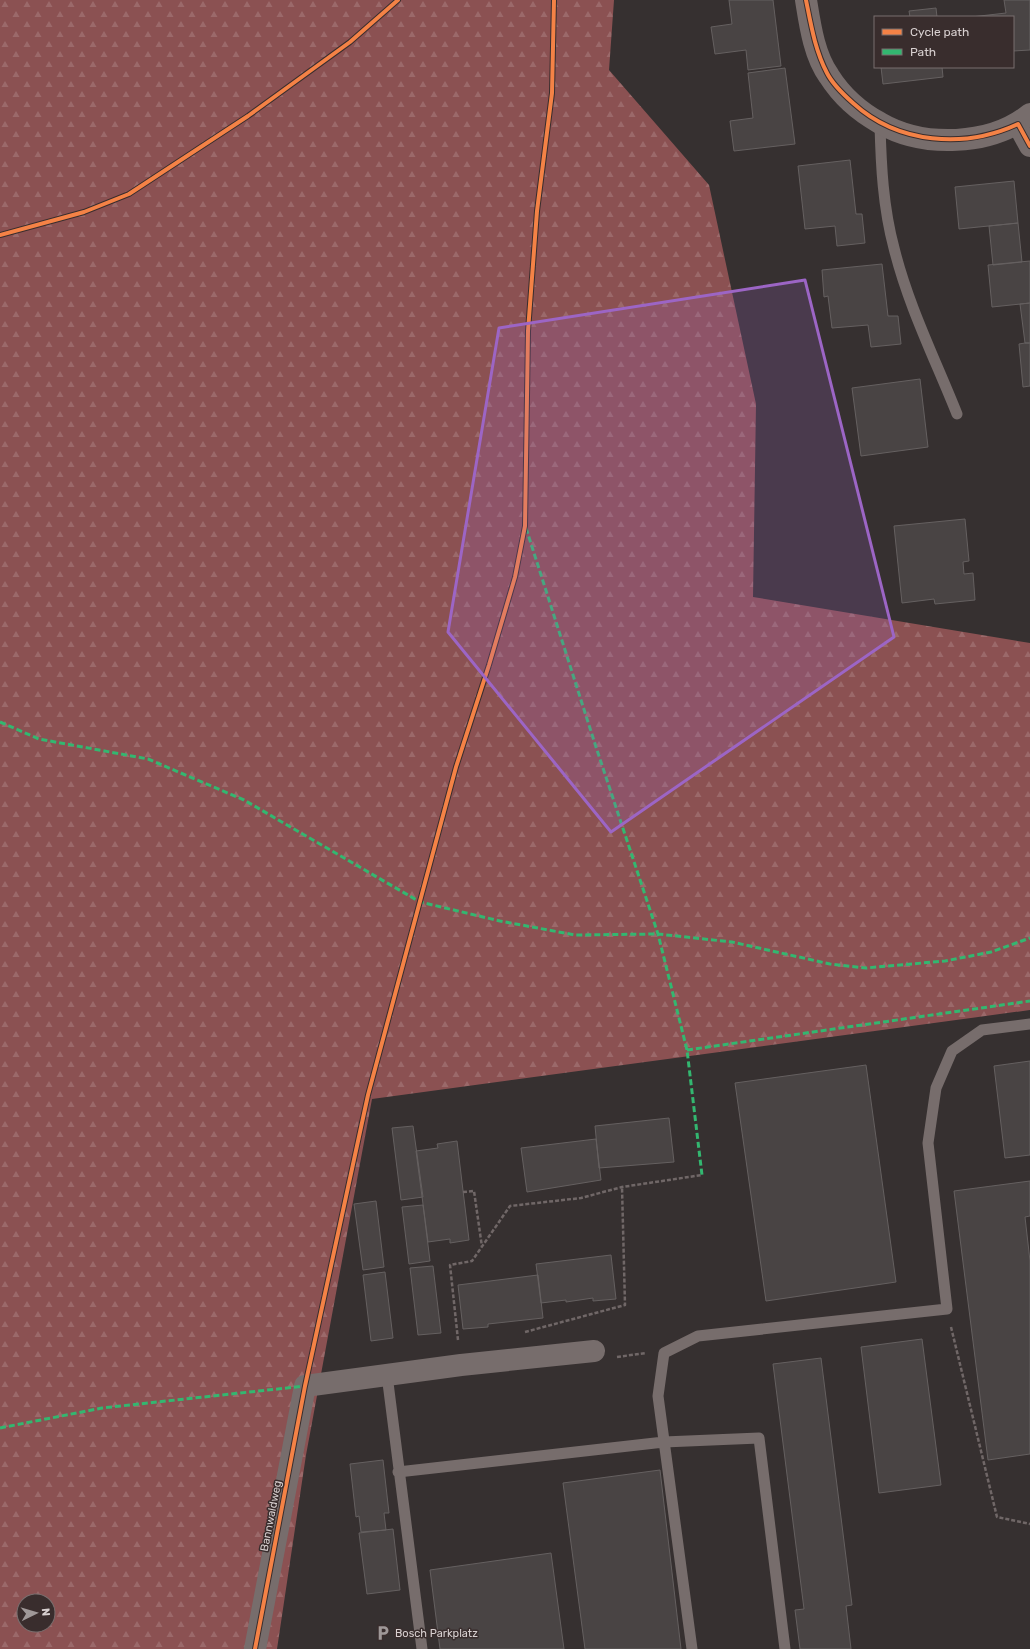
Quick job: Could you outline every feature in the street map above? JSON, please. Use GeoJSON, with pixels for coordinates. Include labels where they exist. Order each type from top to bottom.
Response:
{"type":"FeatureCollection","features":[{"type":"Feature","properties":{"kind":"street"},"geometry":{"type":"LineString","coordinates":[[806,0],[818,53],[828,75],[842,93],[880,124],[906,134],[930,139],[956,139],[981,137],[1001,132],[1024,119],[1030,146]]}},
{"type":"Feature","properties":{"kind":"street","name":"Bannwaldweg"},"geometry":{"type":"LineString","coordinates":[[255,1649],[305,1386],[461,1365],[594,1351]]}},
{"type":"Feature","properties":{"kind":"lane"},"geometry":{"type":"LineString","coordinates":[[880,124],[884,196],[894,248],[907,290],[957,414]]}},
{"type":"Feature","properties":{"kind":"lane"},"geometry":{"type":"LineString","coordinates":[[692,1649],[658,1396],[664,1353],[698,1336],[947,1309],[928,1143],[936,1088],[952,1051],[976,1034],[982,1030],[1030,1024]]}},
{"type":"Feature","properties":{"kind":"lane"},"geometry":{"type":"LineString","coordinates":[[387,1375],[398,1472],[422,1649]]}},
{"type":"Feature","properties":{"kind":"lane"},"geometry":{"type":"LineString","coordinates":[[398,1472],[664,1442],[759,1438],[785,1649]]}},
{"type":"Feature","properties":{"kind":"path"},"geometry":{"type":"LineString","coordinates":[[465,1341],[458,1342],[450,1265],[472,1261],[510,1206],[581,1198],[622,1187],[702,1175]]}},
{"type":"Feature","properties":{"kind":"path"},"geometry":{"type":"LineString","coordinates":[[523,1332],[625,1305],[622,1187]]}},
{"type":"Feature","properties":{"kind":"path"},"geometry":{"type":"LineString","coordinates":[[463,1192],[474,1191],[482,1247]]}},
{"type":"Feature","properties":{"kind":"path"},"geometry":{"type":"LineString","coordinates":[[947,1309],[997,1518],[1030,1524]]}},
{"type":"Feature","properties":{"kind":"path"},"geometry":{"type":"LineString","coordinates":[[594,1351],[602,1358],[664,1353]]}},
{"type":"Feature","properties":{"kind":"highlighted area"},"geometry":{"type":"Polygon","coordinates":[[[805,280],[894,637],[611,832],[448,632],[499,328],[805,280]]]}},
{"type":"Feature","properties":{"kind":"green space"},"geometry":{"type":"Polygon","coordinates":[[[0,0],[614,0],[609,70],[709,185],[756,404],[753,597],[1030,643],[1030,1010],[372,1099],[306,1455],[277,1649],[0,1649],[0,0]]]}},
{"type":"Feature","properties":{"kind":"building"},"geometry":{"type":"Polygon","coordinates":[[[729,0],[773,0],[781,66],[748,70],[746,50],[715,54],[711,27],[732,24],[729,0]]]}},
{"type":"Feature","properties":{"kind":"building"},"geometry":{"type":"Polygon","coordinates":[[[1004,0],[1030,0],[1030,50],[1014,51],[1014,16],[980,16],[1006,13],[1004,0]]]}},
{"type":"Feature","properties":{"kind":"building"},"geometry":{"type":"Polygon","coordinates":[[[936,8],[937,16],[910,16],[909,11],[936,8]]]}},
{"type":"Feature","properties":{"kind":"building"},"geometry":{"type":"Polygon","coordinates":[[[785,68],[795,144],[734,151],[730,121],[753,118],[748,73],[785,68]]]}},
{"type":"Feature","properties":{"kind":"building"},"geometry":{"type":"Polygon","coordinates":[[[881,68],[942,68],[943,77],[883,84],[881,68]]]}},
{"type":"Feature","properties":{"kind":"building"},"geometry":{"type":"Polygon","coordinates":[[[850,160],[856,214],[862,214],[865,243],[837,246],[835,226],[805,229],[798,166],[850,160]]]}},
{"type":"Feature","properties":{"kind":"building"},"geometry":{"type":"Polygon","coordinates":[[[1014,181],[1018,223],[959,229],[955,187],[1014,181]]]}},
{"type":"Feature","properties":{"kind":"building"},"geometry":{"type":"Polygon","coordinates":[[[1018,223],[1022,262],[993,265],[989,226],[1018,223]]]}},
{"type":"Feature","properties":{"kind":"building"},"geometry":{"type":"Polygon","coordinates":[[[1030,261],[1030,303],[992,307],[988,265],[1030,261]]]}},
{"type":"Feature","properties":{"kind":"building"},"geometry":{"type":"Polygon","coordinates":[[[882,264],[888,316],[898,316],[901,344],[871,347],[868,325],[832,328],[828,296],[824,297],[822,270],[882,264]]]}},
{"type":"Feature","properties":{"kind":"building"},"geometry":{"type":"Polygon","coordinates":[[[1030,303],[1030,343],[1025,343],[1020,304],[1030,303]]]}},
{"type":"Feature","properties":{"kind":"building"},"geometry":{"type":"Polygon","coordinates":[[[1030,343],[1030,386],[1023,387],[1019,344],[1030,343]]]}},
{"type":"Feature","properties":{"kind":"building"},"geometry":{"type":"Polygon","coordinates":[[[920,379],[928,447],[861,456],[852,388],[920,379]]]}},
{"type":"Feature","properties":{"kind":"building"},"geometry":{"type":"Polygon","coordinates":[[[965,519],[969,561],[963,562],[964,574],[973,573],[975,600],[935,604],[934,599],[902,603],[894,526],[965,519]]]}},
{"type":"Feature","properties":{"kind":"building"},"geometry":{"type":"Polygon","coordinates":[[[1030,1061],[1030,1155],[1005,1158],[994,1066],[1030,1061]]]}},
{"type":"Feature","properties":{"kind":"building"},"geometry":{"type":"Polygon","coordinates":[[[866,1065],[896,1282],[766,1301],[735,1083],[866,1065]]]}},
{"type":"Feature","properties":{"kind":"building"},"geometry":{"type":"Polygon","coordinates":[[[669,1118],[674,1162],[599,1168],[595,1126],[669,1118]]]}},
{"type":"Feature","properties":{"kind":"building"},"geometry":{"type":"Polygon","coordinates":[[[413,1126],[423,1197],[401,1200],[392,1128],[413,1126]]]}},
{"type":"Feature","properties":{"kind":"building"},"geometry":{"type":"Polygon","coordinates":[[[596,1139],[601,1180],[527,1192],[521,1148],[596,1139]]]}},
{"type":"Feature","properties":{"kind":"building"},"geometry":{"type":"Polygon","coordinates":[[[457,1141],[469,1240],[450,1243],[450,1239],[428,1242],[416,1151],[438,1148],[437,1144],[457,1141]]]}},
{"type":"Feature","properties":{"kind":"building"},"geometry":{"type":"Polygon","coordinates":[[[1030,1181],[1030,1216],[1025,1217],[1030,1261],[1030,1454],[988,1460],[954,1191],[1030,1181]]]}},
{"type":"Feature","properties":{"kind":"building"},"geometry":{"type":"Polygon","coordinates":[[[376,1201],[384,1267],[363,1270],[354,1204],[376,1201]]]}},
{"type":"Feature","properties":{"kind":"building"},"geometry":{"type":"Polygon","coordinates":[[[423,1205],[430,1261],[409,1264],[402,1207],[423,1205]]]}},
{"type":"Feature","properties":{"kind":"building"},"geometry":{"type":"Polygon","coordinates":[[[611,1255],[616,1299],[593,1301],[593,1298],[566,1302],[566,1300],[541,1303],[536,1264],[611,1255]]]}},
{"type":"Feature","properties":{"kind":"building"},"geometry":{"type":"Polygon","coordinates":[[[433,1266],[441,1333],[418,1335],[410,1268],[433,1266]]]}},
{"type":"Feature","properties":{"kind":"building"},"geometry":{"type":"Polygon","coordinates":[[[385,1272],[393,1338],[371,1341],[363,1275],[385,1272]]]}},
{"type":"Feature","properties":{"kind":"building"},"geometry":{"type":"Polygon","coordinates":[[[538,1275],[543,1318],[488,1324],[488,1327],[463,1329],[458,1285],[538,1275]]]}},
{"type":"Feature","properties":{"kind":"building"},"geometry":{"type":"Polygon","coordinates":[[[922,1339],[941,1485],[879,1493],[861,1347],[922,1339]]]}},
{"type":"Feature","properties":{"kind":"building"},"geometry":{"type":"Polygon","coordinates":[[[821,1358],[852,1605],[846,1606],[851,1649],[800,1649],[795,1610],[804,1609],[773,1364],[821,1358]]]}},
{"type":"Feature","properties":{"kind":"building"},"geometry":{"type":"Polygon","coordinates":[[[383,1460],[389,1513],[384,1513],[386,1530],[361,1532],[359,1516],[356,1517],[350,1464],[383,1460]]]}},
{"type":"Feature","properties":{"kind":"building"},"geometry":{"type":"Polygon","coordinates":[[[660,1470],[681,1649],[585,1649],[563,1483],[660,1470]]]}},
{"type":"Feature","properties":{"kind":"building"},"geometry":{"type":"Polygon","coordinates":[[[393,1529],[400,1590],[367,1594],[359,1533],[393,1529]]]}},
{"type":"Feature","properties":{"kind":"building"},"geometry":{"type":"Polygon","coordinates":[[[551,1553],[564,1649],[440,1649],[430,1570],[551,1553]]]}},
{"type":"Feature","properties":{"kind":"marked path"},"geometry":{"type":"LineString","coordinates":[[526,528],[658,934],[687,1050],[702,1175]]}},
{"type":"Feature","properties":{"kind":"marked path"},"geometry":{"type":"LineString","coordinates":[[0,722],[39,739],[148,759],[244,800],[420,902],[500,921],[575,935],[658,934],[732,942],[830,964],[866,968],[945,961],[991,952],[1030,938]]}},
{"type":"Feature","properties":{"kind":"marked path"},"geometry":{"type":"LineString","coordinates":[[687,1050],[1030,1001]]}},
{"type":"Feature","properties":{"kind":"marked path"},"geometry":{"type":"LineString","coordinates":[[0,1428],[102,1408],[305,1386],[305,1384]]}},
{"type":"Feature","properties":{"kind":"cycle path"},"geometry":{"type":"LineString","coordinates":[[0,235],[84,212],[129,194],[248,116],[350,42],[398,0]]}},
{"type":"Feature","properties":{"kind":"cycle path"},"geometry":{"type":"LineString","coordinates":[[255,1649],[305,1386],[368,1095],[456,767],[489,665],[515,577],[525,526],[528,331],[537,211],[552,93],[554,0]]}},
{"type":"Feature","properties":{"kind":"cycle path"},"geometry":{"type":"LineString","coordinates":[[806,0],[816,46],[827,73],[832,82],[842,93],[871,117],[890,127],[911,134],[932,138],[954,139],[976,137],[997,132],[1018,124],[1030,146]]}},
{"type":"Feature","properties":{"kind":"place","name":"Bosch Parkplatz"},"geometry":{"type":"Point","coordinates":[383,1633]}}]}
